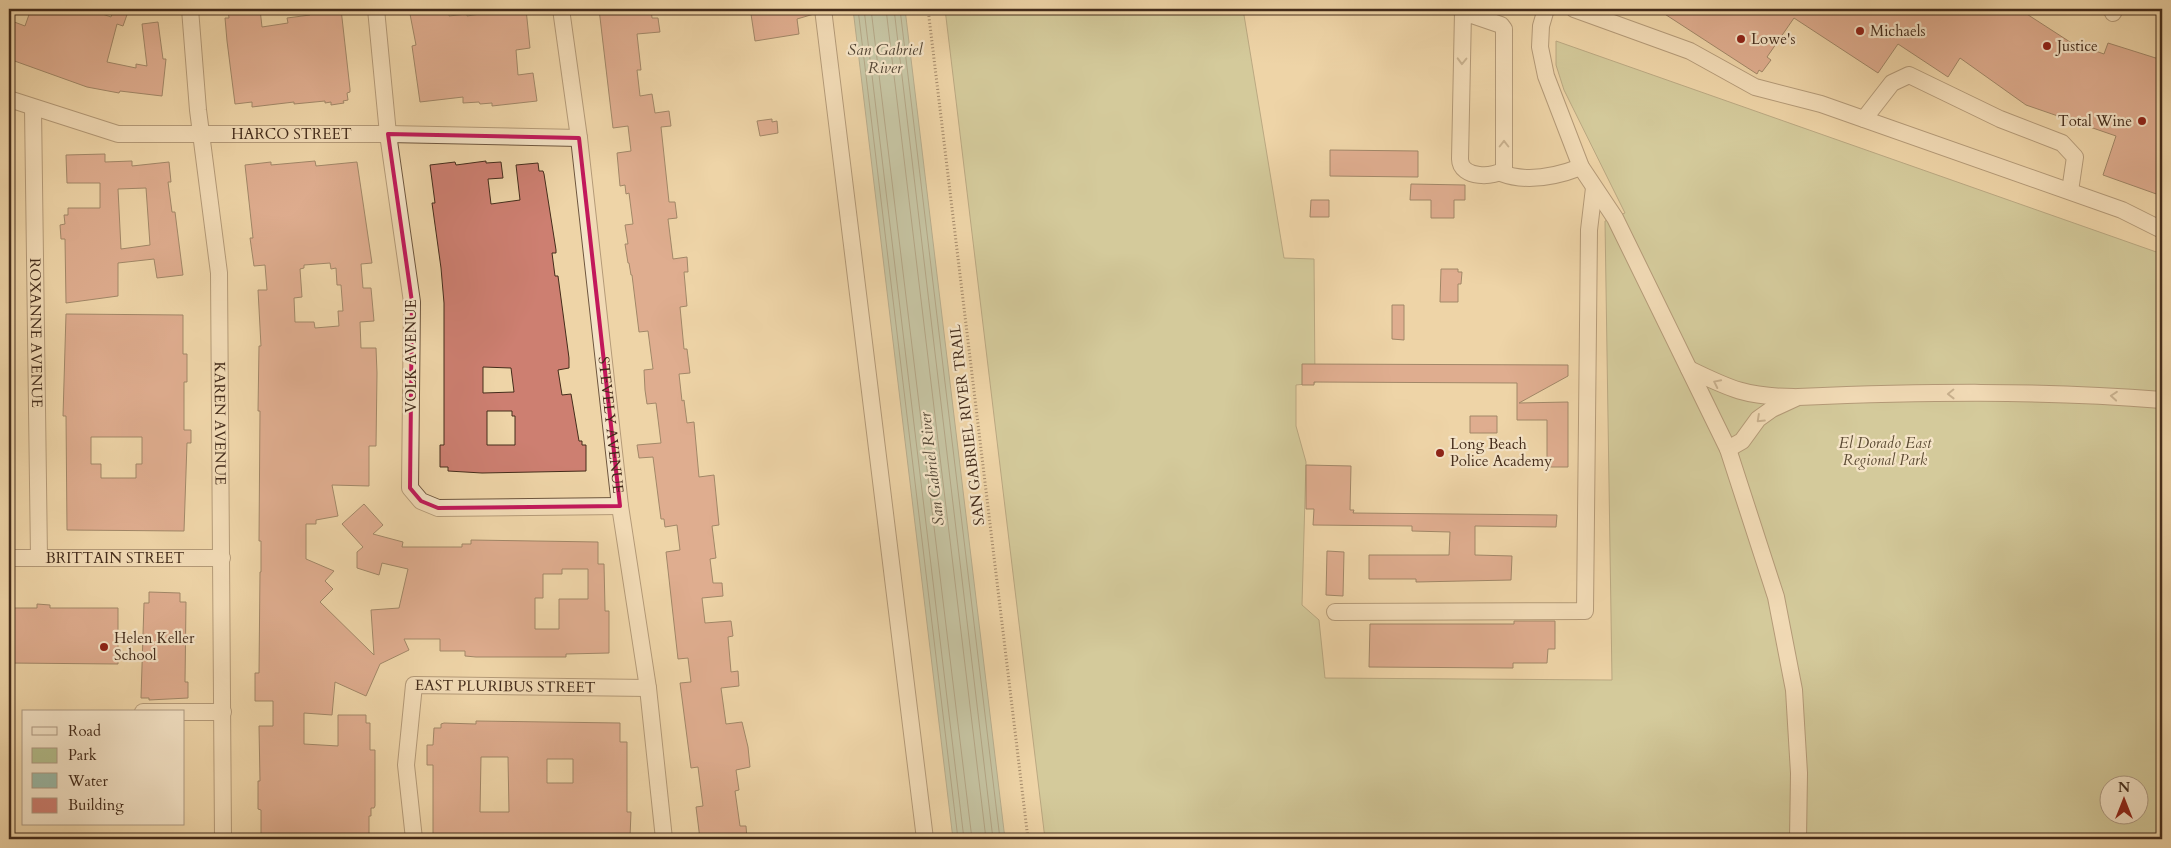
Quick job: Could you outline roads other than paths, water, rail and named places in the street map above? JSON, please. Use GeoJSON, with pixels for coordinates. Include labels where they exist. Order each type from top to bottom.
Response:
{"type":"FeatureCollection","features":[{"type":"Feature","properties":{"kind":"street","name":"KAREN AVENUE"},"geometry":{"type":"LineString","coordinates":[[190,9],[202,134],[219,273],[223,839]]}},
{"type":"Feature","properties":{"kind":"street","name":"VOLK AVENUE"},"geometry":{"type":"LineString","coordinates":[[376,9],[388,134],[412,302],[410,488],[421,501],[438,508],[620,506]]}},
{"type":"Feature","properties":{"kind":"street","name":"STEVELY AVENUE"},"geometry":{"type":"LineString","coordinates":[[561,9],[579,138],[620,506],[648,688],[664,839]]}},
{"type":"Feature","properties":{"kind":"street"},"geometry":{"type":"LineString","coordinates":[[823,9],[925,839]]}},
{"type":"Feature","properties":{"kind":"street"},"geometry":{"type":"LineString","coordinates":[[1546,9],[1540,26],[1540,47],[1546,76],[1581,167],[1614,218],[1728,449],[1776,597],[1794,690],[1799,772],[1798,839]]}},
{"type":"Feature","properties":{"kind":"street"},"geometry":{"type":"LineString","coordinates":[[1574,9],[1690,51],[1755,87],[1821,104],[2070,191],[2122,210],[2162,230]]}},
{"type":"Feature","properties":{"kind":"street"},"geometry":{"type":"LineString","coordinates":[[1501,173],[1504,169],[1504,29],[1501,25],[1463,10],[1460,164],[1462,170],[1469,174],[1501,173],[1512,177],[1532,178],[1560,175],[1581,167]]}},
{"type":"Feature","properties":{"kind":"street"},"geometry":{"type":"LineString","coordinates":[[1864,119],[1892,83],[1909,75],[2000,119],[2062,143],[2075,157],[2070,191]]}},
{"type":"Feature","properties":{"kind":"street","name":"HARCO STREET"},"geometry":{"type":"LineString","coordinates":[[9,99],[118,134],[388,134],[579,138]]}},
{"type":"Feature","properties":{"kind":"street","name":"ROXANNE AVENUE"},"geometry":{"type":"LineString","coordinates":[[33,108],[39,558]]}},
{"type":"Feature","properties":{"kind":"street"},"geometry":{"type":"LineString","coordinates":[[1335,612],[1585,611],[1589,230],[1594,188]]}},
{"type":"Feature","properties":{"kind":"street"},"geometry":{"type":"LineString","coordinates":[[1689,369],[1746,394],[1767,397],[2013,393],[2096,394],[2162,400]]}},
{"type":"Feature","properties":{"kind":"street"},"geometry":{"type":"LineString","coordinates":[[1728,449],[1742,441],[1758,418],[1798,397]]}},
{"type":"Feature","properties":{"kind":"street","name":"BRITTAIN STREET"},"geometry":{"type":"LineString","coordinates":[[9,558],[222,558]]}},
{"type":"Feature","properties":{"kind":"street","name":"EAST PLURIBUS STREET"},"geometry":{"type":"LineString","coordinates":[[414,839],[406,765],[414,685],[648,688]]}},
{"type":"Feature","properties":{"kind":"street"},"geometry":{"type":"LineString","coordinates":[[185,712],[223,712]]}},
{"type":"Feature","properties":{"kind":"water","name":"San Gabriel River"},"geometry":{"type":"Polygon","coordinates":[[[853,9],[905,9],[1005,839],[953,839],[853,9]]]}},
{"type":"Feature","properties":{"kind":"place","name":"Michaels"},"geometry":{"type":"Point","coordinates":[1860,31]}},
{"type":"Feature","properties":{"kind":"place","name":"Lowe's"},"geometry":{"type":"Point","coordinates":[1741,39]}},
{"type":"Feature","properties":{"kind":"place","name":"Justice"},"geometry":{"type":"Point","coordinates":[2047,46]}},
{"type":"Feature","properties":{"kind":"place","name":"Total Wine"},"geometry":{"type":"Point","coordinates":[2142,121]}},
{"type":"Feature","properties":{"kind":"place","name":"Long Beach Police Academy"},"geometry":{"type":"Point","coordinates":[1440,453]}},
{"type":"Feature","properties":{"kind":"place","name":"Helen Keller School"},"geometry":{"type":"Point","coordinates":[104,647]}},
{"type":"Feature","properties":{"kind":"park label","name":"El Dorado East Regional Park"},"geometry":{"type":"Point","coordinates":[1885,452]}}]}
